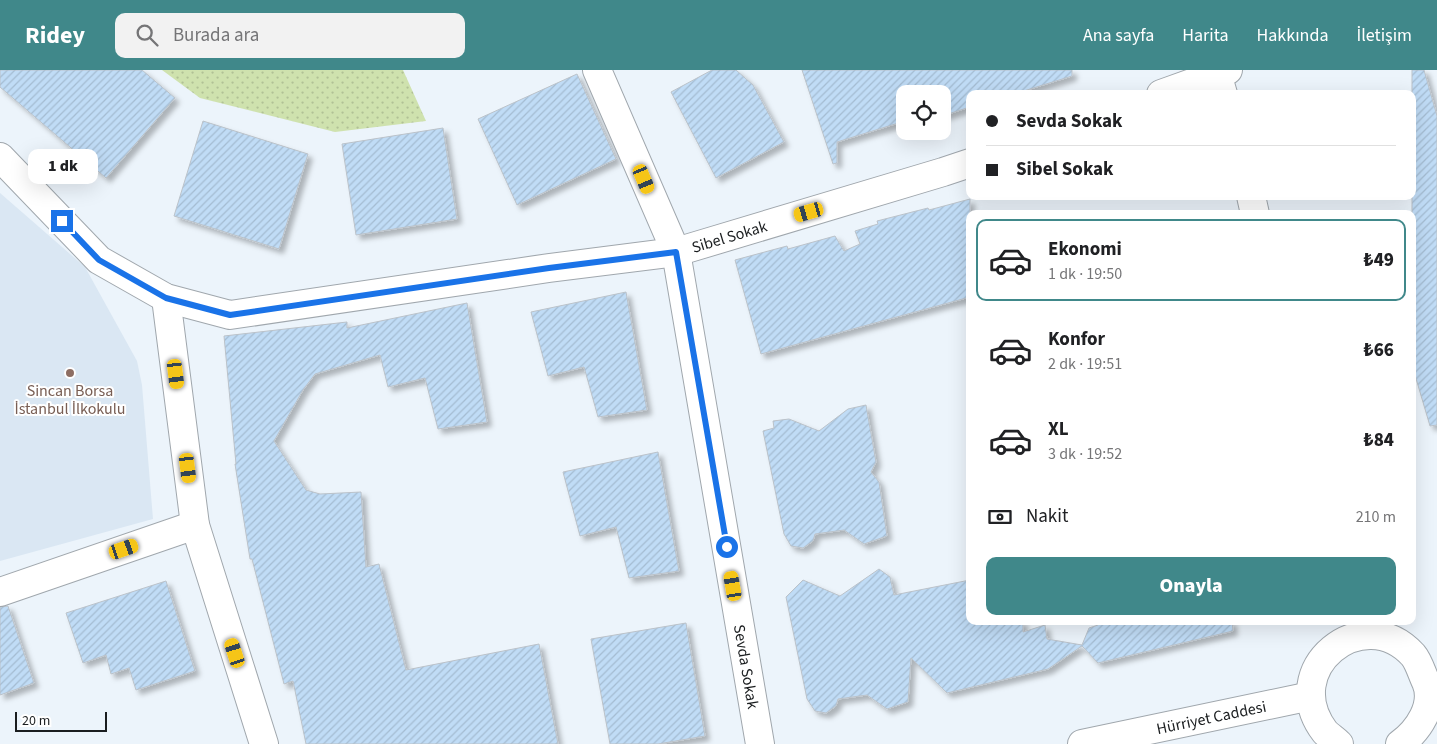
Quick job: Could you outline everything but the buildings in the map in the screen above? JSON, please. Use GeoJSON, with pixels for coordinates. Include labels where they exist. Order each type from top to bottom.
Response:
{"type":"FeatureCollection","features":[{"type":"Feature","properties":{"kind":"street","name":"Sevda Sokak"},"geometry":{"type":"LineString","coordinates":[[597,70],[676,252],[760,744]]}},
{"type":"Feature","properties":{"kind":"street"},"geometry":{"type":"LineString","coordinates":[[1175,90],[1221,77]]}},
{"type":"Feature","properties":{"kind":"street","name":"Sibel Sokak"},"geometry":{"type":"LineString","coordinates":[[0,157],[99,260],[166,298],[230,315],[549,268],[676,252],[966,164]]}},
{"type":"Feature","properties":{"kind":"street"},"geometry":{"type":"LineString","coordinates":[[166,298],[195,525],[264,744]]}},
{"type":"Feature","properties":{"kind":"street"},"geometry":{"type":"LineString","coordinates":[[0,592],[195,525]]}},
{"type":"Feature","properties":{"kind":"street"},"geometry":{"type":"LineString","coordinates":[[1339,744],[1326,733],[1315,716],[1311,696],[1313,678],[1321,660],[1334,647],[1367,628],[1402,645],[1415,656],[1431,678],[1422,722],[1411,736],[1400,744]]}},
{"type":"Feature","properties":{"kind":"street","name":"Hürriyet Caddesi"},"geometry":{"type":"LineString","coordinates":[[1082,744],[1311,696]]}},
{"type":"Feature","properties":{"kind":"shaded area","name":"Sincan Borsa İstanbul İlkokulu"},"geometry":{"type":"Polygon","coordinates":[[[0,193],[85,267],[137,361],[142,385],[153,519],[0,561],[0,193]]]}},
{"type":"Feature","properties":{"kind":"green space"},"geometry":{"type":"Polygon","coordinates":[[[162,70],[403,70],[426,121],[335,132],[200,98],[162,70]]]}},
{"type":"Feature","properties":{"kind":"place","name":"Sincan Borsa İstanbul İlkokulu"},"geometry":{"type":"Point","coordinates":[70,373]}},
{"type":"Feature","properties":{"kind":"route"},"geometry":{"type":"LineString","coordinates":[[62,221],[99,260],[166,298],[230,315],[549,268],[676,252],[727,547]]}}]}
